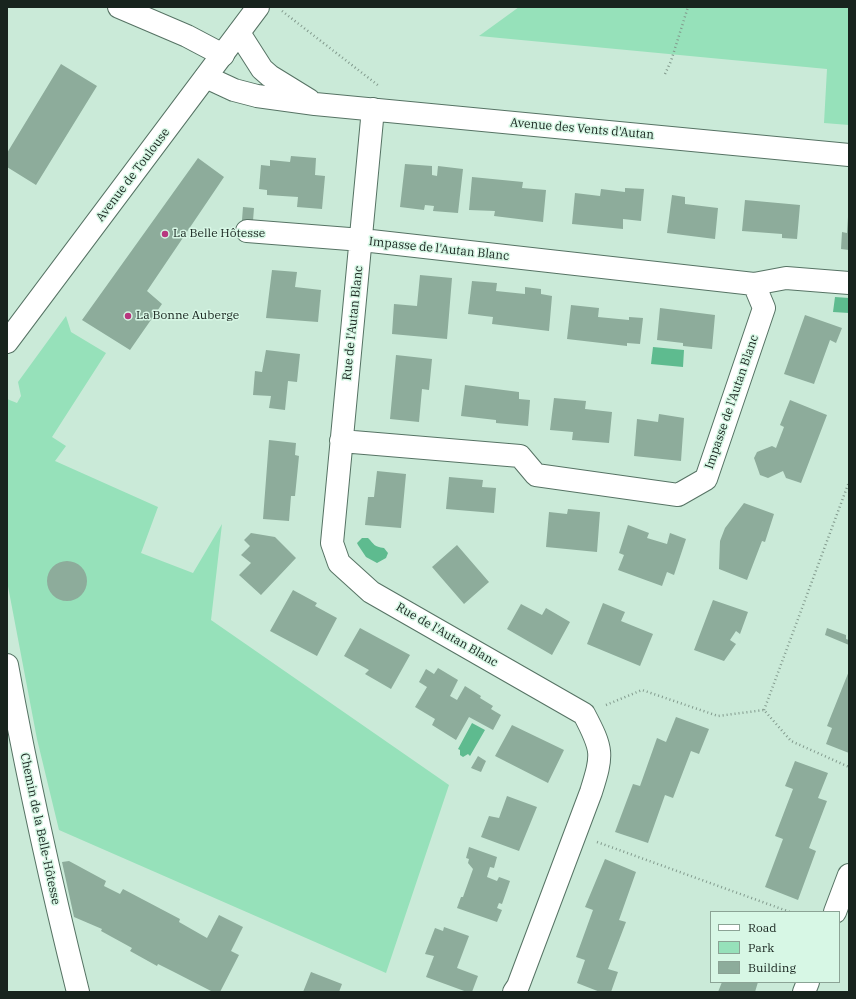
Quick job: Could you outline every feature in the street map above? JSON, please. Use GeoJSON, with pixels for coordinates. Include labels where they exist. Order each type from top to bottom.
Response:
{"type":"FeatureCollection","features":[{"type":"Feature","properties":{"kind":"street"},"geometry":{"type":"LineString","coordinates":[[119,7],[187,36],[223,55]]}},
{"type":"Feature","properties":{"kind":"street","name":"Avenue de Toulouse"},"geometry":{"type":"LineString","coordinates":[[7,342],[258,7]]}},
{"type":"Feature","properties":{"kind":"street","name":"Avenue des Vents d'Autan"},"geometry":{"type":"LineString","coordinates":[[240,33],[256,60],[270,76],[315,104]]}},
{"type":"Feature","properties":{"kind":"street","name":"Avenue des Vents d'Autan"},"geometry":{"type":"LineString","coordinates":[[206,77],[234,90],[257,96],[315,104],[849,155]]}},
{"type":"Feature","properties":{"kind":"street","name":"Rue de l'Autan Blanc"},"geometry":{"type":"LineString","coordinates":[[373,110],[362,240],[332,543],[339,563],[371,592],[584,714]]}},
{"type":"Feature","properties":{"kind":"street"},"geometry":{"type":"LineString","coordinates":[[247,231],[362,240]]}},
{"type":"Feature","properties":{"kind":"street","name":"Impasse de l'Autan Blanc"},"geometry":{"type":"LineString","coordinates":[[362,240],[754,284],[786,278],[849,283]]}},
{"type":"Feature","properties":{"kind":"street","name":"Impasse de l'Autan Blanc"},"geometry":{"type":"LineString","coordinates":[[341,441],[520,456],[536,475],[678,495],[706,478],[764,308],[754,284]]}},
{"type":"Feature","properties":{"kind":"street","name":"Chemin de la Belle-Hôtesse"},"geometry":{"type":"LineString","coordinates":[[7,665],[26,767],[52,890],[78,992]]}},
{"type":"Feature","properties":{"kind":"street"},"geometry":{"type":"LineString","coordinates":[[514,992],[518,986],[599,768],[600,747],[584,714]]}},
{"type":"Feature","properties":{"kind":"street"},"geometry":{"type":"LineString","coordinates":[[835,911],[849,875]]}},
{"type":"Feature","properties":{"kind":"path"},"geometry":{"type":"LineString","coordinates":[[665,74],[671,61],[688,7]]}},
{"type":"Feature","properties":{"kind":"path"},"geometry":{"type":"LineString","coordinates":[[281,11],[385,90]]}},
{"type":"Feature","properties":{"kind":"path"},"geometry":{"type":"LineString","coordinates":[[764,710],[849,482]]}},
{"type":"Feature","properties":{"kind":"path"},"geometry":{"type":"LineString","coordinates":[[584,714],[642,690],[718,716],[764,710]]}},
{"type":"Feature","properties":{"kind":"path"},"geometry":{"type":"LineString","coordinates":[[764,710],[791,741],[849,767]]}},
{"type":"Feature","properties":{"kind":"path"},"geometry":{"type":"LineString","coordinates":[[575,834],[787,911]]}},
{"type":"Feature","properties":{"kind":"green space"},"geometry":{"type":"Polygon","coordinates":[[[519,7],[849,7],[849,125],[824,123],[827,69],[479,36],[519,7]]]}},
{"type":"Feature","properties":{"kind":"green space"},"geometry":{"type":"Polygon","coordinates":[[[66,316],[71,332],[106,353],[52,437],[66,446],[55,461],[158,507],[141,553],[193,573],[222,524],[211,620],[449,785],[386,973],[59,830],[37,739],[7,581],[7,399],[17,403],[21,396],[18,382],[66,316]]]}},
{"type":"Feature","properties":{"kind":"shaded area"},"geometry":{"type":"Polygon","coordinates":[[[835,297],[849,298],[849,313],[833,312],[835,297]]]}},
{"type":"Feature","properties":{"kind":"shaded area"},"geometry":{"type":"Polygon","coordinates":[[[653,347],[684,350],[683,367],[651,364],[653,347]]]}},
{"type":"Feature","properties":{"kind":"shaded area"},"geometry":{"type":"Polygon","coordinates":[[[362,538],[368,538],[376,546],[384,548],[388,553],[386,558],[377,563],[366,557],[357,543],[362,538]]]}},
{"type":"Feature","properties":{"kind":"shaded area"},"geometry":{"type":"Polygon","coordinates":[[[472,723],[485,730],[470,756],[468,754],[463,757],[460,755],[460,750],[458,749],[472,723]]]}},
{"type":"Feature","properties":{"kind":"building"},"geometry":{"type":"Polygon","coordinates":[[[61,64],[97,86],[36,185],[7,167],[7,153],[61,64]]]}},
{"type":"Feature","properties":{"kind":"building"},"geometry":{"type":"Polygon","coordinates":[[[291,156],[316,158],[315,175],[325,176],[322,209],[297,207],[298,197],[267,195],[267,190],[259,189],[261,165],[270,166],[270,160],[290,162],[291,156]]]}},
{"type":"Feature","properties":{"kind":"building","name":"La Belle Hôtesse"},"geometry":{"type":"Polygon","coordinates":[[[198,158],[224,177],[147,291],[162,304],[130,350],[82,320],[198,158]]]}},
{"type":"Feature","properties":{"kind":"building"},"geometry":{"type":"Polygon","coordinates":[[[405,164],[432,166],[432,175],[437,176],[438,166],[463,169],[458,213],[433,211],[434,206],[425,205],[424,210],[400,207],[405,164]]]}},
{"type":"Feature","properties":{"kind":"building"},"geometry":{"type":"Polygon","coordinates":[[[472,177],[523,182],[522,188],[546,190],[543,222],[494,216],[495,211],[469,210],[472,177]]]}},
{"type":"Feature","properties":{"kind":"building"},"geometry":{"type":"Polygon","coordinates":[[[625,188],[644,189],[641,221],[623,219],[623,229],[572,224],[575,193],[600,196],[601,189],[625,192],[625,188]]]}},
{"type":"Feature","properties":{"kind":"building"},"geometry":{"type":"Polygon","coordinates":[[[672,195],[685,197],[685,204],[718,208],[715,239],[667,233],[672,195]]]}},
{"type":"Feature","properties":{"kind":"building"},"geometry":{"type":"Polygon","coordinates":[[[745,200],[800,205],[797,239],[782,238],[782,234],[742,231],[745,200]]]}},
{"type":"Feature","properties":{"kind":"building"},"geometry":{"type":"Polygon","coordinates":[[[243,207],[254,208],[253,221],[242,220],[243,207]]]}},
{"type":"Feature","properties":{"kind":"building"},"geometry":{"type":"Polygon","coordinates":[[[848,217],[849,250],[841,249],[842,232],[847,233],[848,217]]]}},
{"type":"Feature","properties":{"kind":"building"},"geometry":{"type":"Polygon","coordinates":[[[272,270],[297,272],[295,287],[321,290],[318,322],[266,318],[272,270]]]}},
{"type":"Feature","properties":{"kind":"building"},"geometry":{"type":"Polygon","coordinates":[[[420,275],[452,278],[447,339],[392,334],[394,304],[417,306],[420,275]]]}},
{"type":"Feature","properties":{"kind":"building"},"geometry":{"type":"Polygon","coordinates":[[[472,281],[497,283],[496,291],[525,294],[525,287],[541,289],[541,294],[552,296],[549,331],[492,324],[493,317],[468,314],[472,281]]]}},
{"type":"Feature","properties":{"kind":"building"},"geometry":{"type":"Polygon","coordinates":[[[571,305],[599,308],[598,317],[629,320],[629,317],[643,318],[640,344],[627,343],[627,346],[567,339],[571,305]]]}},
{"type":"Feature","properties":{"kind":"building"},"geometry":{"type":"Polygon","coordinates":[[[660,308],[715,315],[712,349],[683,346],[683,343],[657,340],[660,308]]]}},
{"type":"Feature","properties":{"kind":"building"},"geometry":{"type":"Polygon","coordinates":[[[805,315],[842,328],[836,343],[830,340],[814,384],[784,374],[805,315]]]}},
{"type":"Feature","properties":{"kind":"building"},"geometry":{"type":"Polygon","coordinates":[[[266,350],[300,354],[297,382],[288,381],[285,410],[269,408],[271,396],[253,395],[255,371],[262,372],[266,350]]]}},
{"type":"Feature","properties":{"kind":"building"},"geometry":{"type":"Polygon","coordinates":[[[396,355],[432,359],[429,390],[422,389],[419,422],[390,419],[396,355]]]}},
{"type":"Feature","properties":{"kind":"building"},"geometry":{"type":"Polygon","coordinates":[[[465,385],[519,392],[519,399],[530,400],[528,426],[496,423],[496,420],[461,416],[465,385]]]}},
{"type":"Feature","properties":{"kind":"building"},"geometry":{"type":"Polygon","coordinates":[[[554,398],[586,401],[585,409],[612,412],[609,443],[572,440],[573,432],[550,430],[554,398]]]}},
{"type":"Feature","properties":{"kind":"building"},"geometry":{"type":"Polygon","coordinates":[[[790,400],[827,415],[801,483],[786,478],[783,471],[768,478],[760,475],[754,458],[757,452],[772,446],[776,448],[784,427],[780,425],[790,400]]]}},
{"type":"Feature","properties":{"kind":"building"},"geometry":{"type":"Polygon","coordinates":[[[659,414],[684,418],[681,461],[634,456],[637,419],[658,422],[659,414]]]}},
{"type":"Feature","properties":{"kind":"building"},"geometry":{"type":"Polygon","coordinates":[[[269,440],[296,443],[295,455],[299,456],[295,496],[291,496],[289,521],[263,519],[269,440]]]}},
{"type":"Feature","properties":{"kind":"building"},"geometry":{"type":"Polygon","coordinates":[[[377,471],[406,474],[401,528],[365,525],[368,497],[374,497],[377,471]]]}},
{"type":"Feature","properties":{"kind":"building"},"geometry":{"type":"Polygon","coordinates":[[[449,477],[483,480],[482,487],[496,488],[494,513],[446,509],[449,477]]]}},
{"type":"Feature","properties":{"kind":"building"},"geometry":{"type":"Polygon","coordinates":[[[744,503],[774,514],[765,542],[762,541],[747,580],[719,569],[720,541],[725,528],[744,503]]]}},
{"type":"Feature","properties":{"kind":"building"},"geometry":{"type":"Polygon","coordinates":[[[568,509],[600,512],[597,552],[546,547],[549,512],[567,514],[568,509]]]}},
{"type":"Feature","properties":{"kind":"building"},"geometry":{"type":"Polygon","coordinates":[[[628,525],[649,533],[647,538],[667,544],[670,533],[686,539],[674,575],[667,572],[662,586],[618,570],[624,555],[619,553],[628,525]]]}},
{"type":"Feature","properties":{"kind":"building"},"geometry":{"type":"Polygon","coordinates":[[[251,533],[275,537],[296,558],[261,595],[239,575],[251,563],[241,555],[250,546],[244,540],[251,533]]]}},
{"type":"Feature","properties":{"kind":"building"},"geometry":{"type":"Polygon","coordinates":[[[457,545],[489,582],[464,604],[432,567],[457,545]]]}},
{"type":"Feature","properties":{"kind":"building"},"geometry":{"type":"Polygon","coordinates":[[[71,561],[78,564],[84,570],[87,581],[86,589],[78,598],[71,601],[63,601],[56,598],[48,589],[47,577],[50,570],[59,562],[71,561]]]}},
{"type":"Feature","properties":{"kind":"building"},"geometry":{"type":"Polygon","coordinates":[[[293,590],[317,603],[315,606],[337,618],[317,656],[270,631],[293,590]]]}},
{"type":"Feature","properties":{"kind":"building"},"geometry":{"type":"Polygon","coordinates":[[[713,600],[748,612],[740,634],[736,631],[730,640],[736,644],[724,661],[694,650],[713,600]]]}},
{"type":"Feature","properties":{"kind":"building"},"geometry":{"type":"Polygon","coordinates":[[[603,603],[625,612],[621,621],[653,634],[640,666],[587,644],[603,603]]]}},
{"type":"Feature","properties":{"kind":"building"},"geometry":{"type":"Polygon","coordinates":[[[521,604],[542,615],[546,608],[570,622],[552,655],[507,629],[521,604]]]}},
{"type":"Feature","properties":{"kind":"building"},"geometry":{"type":"Polygon","coordinates":[[[360,628],[410,655],[391,689],[365,674],[369,670],[344,656],[360,628]]]}},
{"type":"Feature","properties":{"kind":"building"},"geometry":{"type":"Polygon","coordinates":[[[827,628],[846,635],[846,639],[849,640],[849,645],[825,635],[827,628]]]}},
{"type":"Feature","properties":{"kind":"building"},"geometry":{"type":"Polygon","coordinates":[[[438,668],[458,680],[450,696],[457,700],[465,686],[481,696],[480,698],[493,706],[491,709],[501,715],[493,730],[469,717],[456,740],[432,725],[435,719],[415,707],[427,687],[419,682],[426,669],[434,674],[438,668]]]}},
{"type":"Feature","properties":{"kind":"building"},"geometry":{"type":"Polygon","coordinates":[[[849,671],[849,753],[826,744],[832,728],[827,726],[849,671]]]}},
{"type":"Feature","properties":{"kind":"building"},"geometry":{"type":"Polygon","coordinates":[[[676,717],[709,729],[699,754],[691,751],[673,798],[665,795],[648,843],[615,832],[633,784],[640,786],[657,738],[666,742],[676,717]]]}},
{"type":"Feature","properties":{"kind":"building"},"geometry":{"type":"Polygon","coordinates":[[[512,725],[564,750],[548,783],[495,756],[512,725]]]}},
{"type":"Feature","properties":{"kind":"building"},"geometry":{"type":"Polygon","coordinates":[[[478,756],[486,761],[481,772],[471,768],[478,756]]]}},
{"type":"Feature","properties":{"kind":"building"},"geometry":{"type":"Polygon","coordinates":[[[795,761],[828,773],[818,798],[827,801],[809,848],[816,851],[798,900],[765,887],[783,839],[775,836],[793,789],[785,786],[795,761]]]}},
{"type":"Feature","properties":{"kind":"building"},"geometry":{"type":"Polygon","coordinates":[[[507,796],[537,807],[519,851],[481,837],[489,816],[499,818],[507,796]]]}},
{"type":"Feature","properties":{"kind":"building"},"geometry":{"type":"Polygon","coordinates":[[[469,847],[497,857],[494,868],[490,867],[487,877],[497,881],[499,877],[510,881],[502,904],[499,903],[497,908],[502,910],[497,922],[457,908],[461,897],[463,897],[473,869],[468,863],[469,859],[466,858],[469,847]]]}},
{"type":"Feature","properties":{"kind":"building"},"geometry":{"type":"Polygon","coordinates":[[[605,859],[636,872],[619,920],[626,922],[608,969],[618,972],[611,992],[600,992],[577,983],[585,960],[576,957],[593,910],[585,907],[605,859]]]}},
{"type":"Feature","properties":{"kind":"building"},"geometry":{"type":"Polygon","coordinates":[[[69,861],[106,881],[104,886],[120,894],[123,889],[180,919],[179,922],[207,938],[219,915],[243,927],[231,951],[239,955],[220,992],[213,992],[158,964],[157,966],[130,951],[132,948],[101,931],[102,929],[74,917],[62,862],[69,861]]]}},
{"type":"Feature","properties":{"kind":"building"},"geometry":{"type":"Polygon","coordinates":[[[444,927],[469,936],[457,968],[478,976],[472,992],[467,992],[426,977],[434,956],[425,954],[435,928],[443,931],[444,927]]]}},
{"type":"Feature","properties":{"kind":"building"},"geometry":{"type":"Polygon","coordinates":[[[311,972],[342,984],[339,992],[303,992],[311,972]]]}},
{"type":"Feature","properties":{"kind":"building"},"geometry":{"type":"Polygon","coordinates":[[[722,983],[758,983],[755,992],[718,992],[722,983]]]}},
{"type":"Feature","properties":{"kind":"place","name":"La Belle Hôtesse"},"geometry":{"type":"Point","coordinates":[165,234]}},
{"type":"Feature","properties":{"kind":"place","name":"La Bonne Auberge"},"geometry":{"type":"Point","coordinates":[128,316]}}]}
